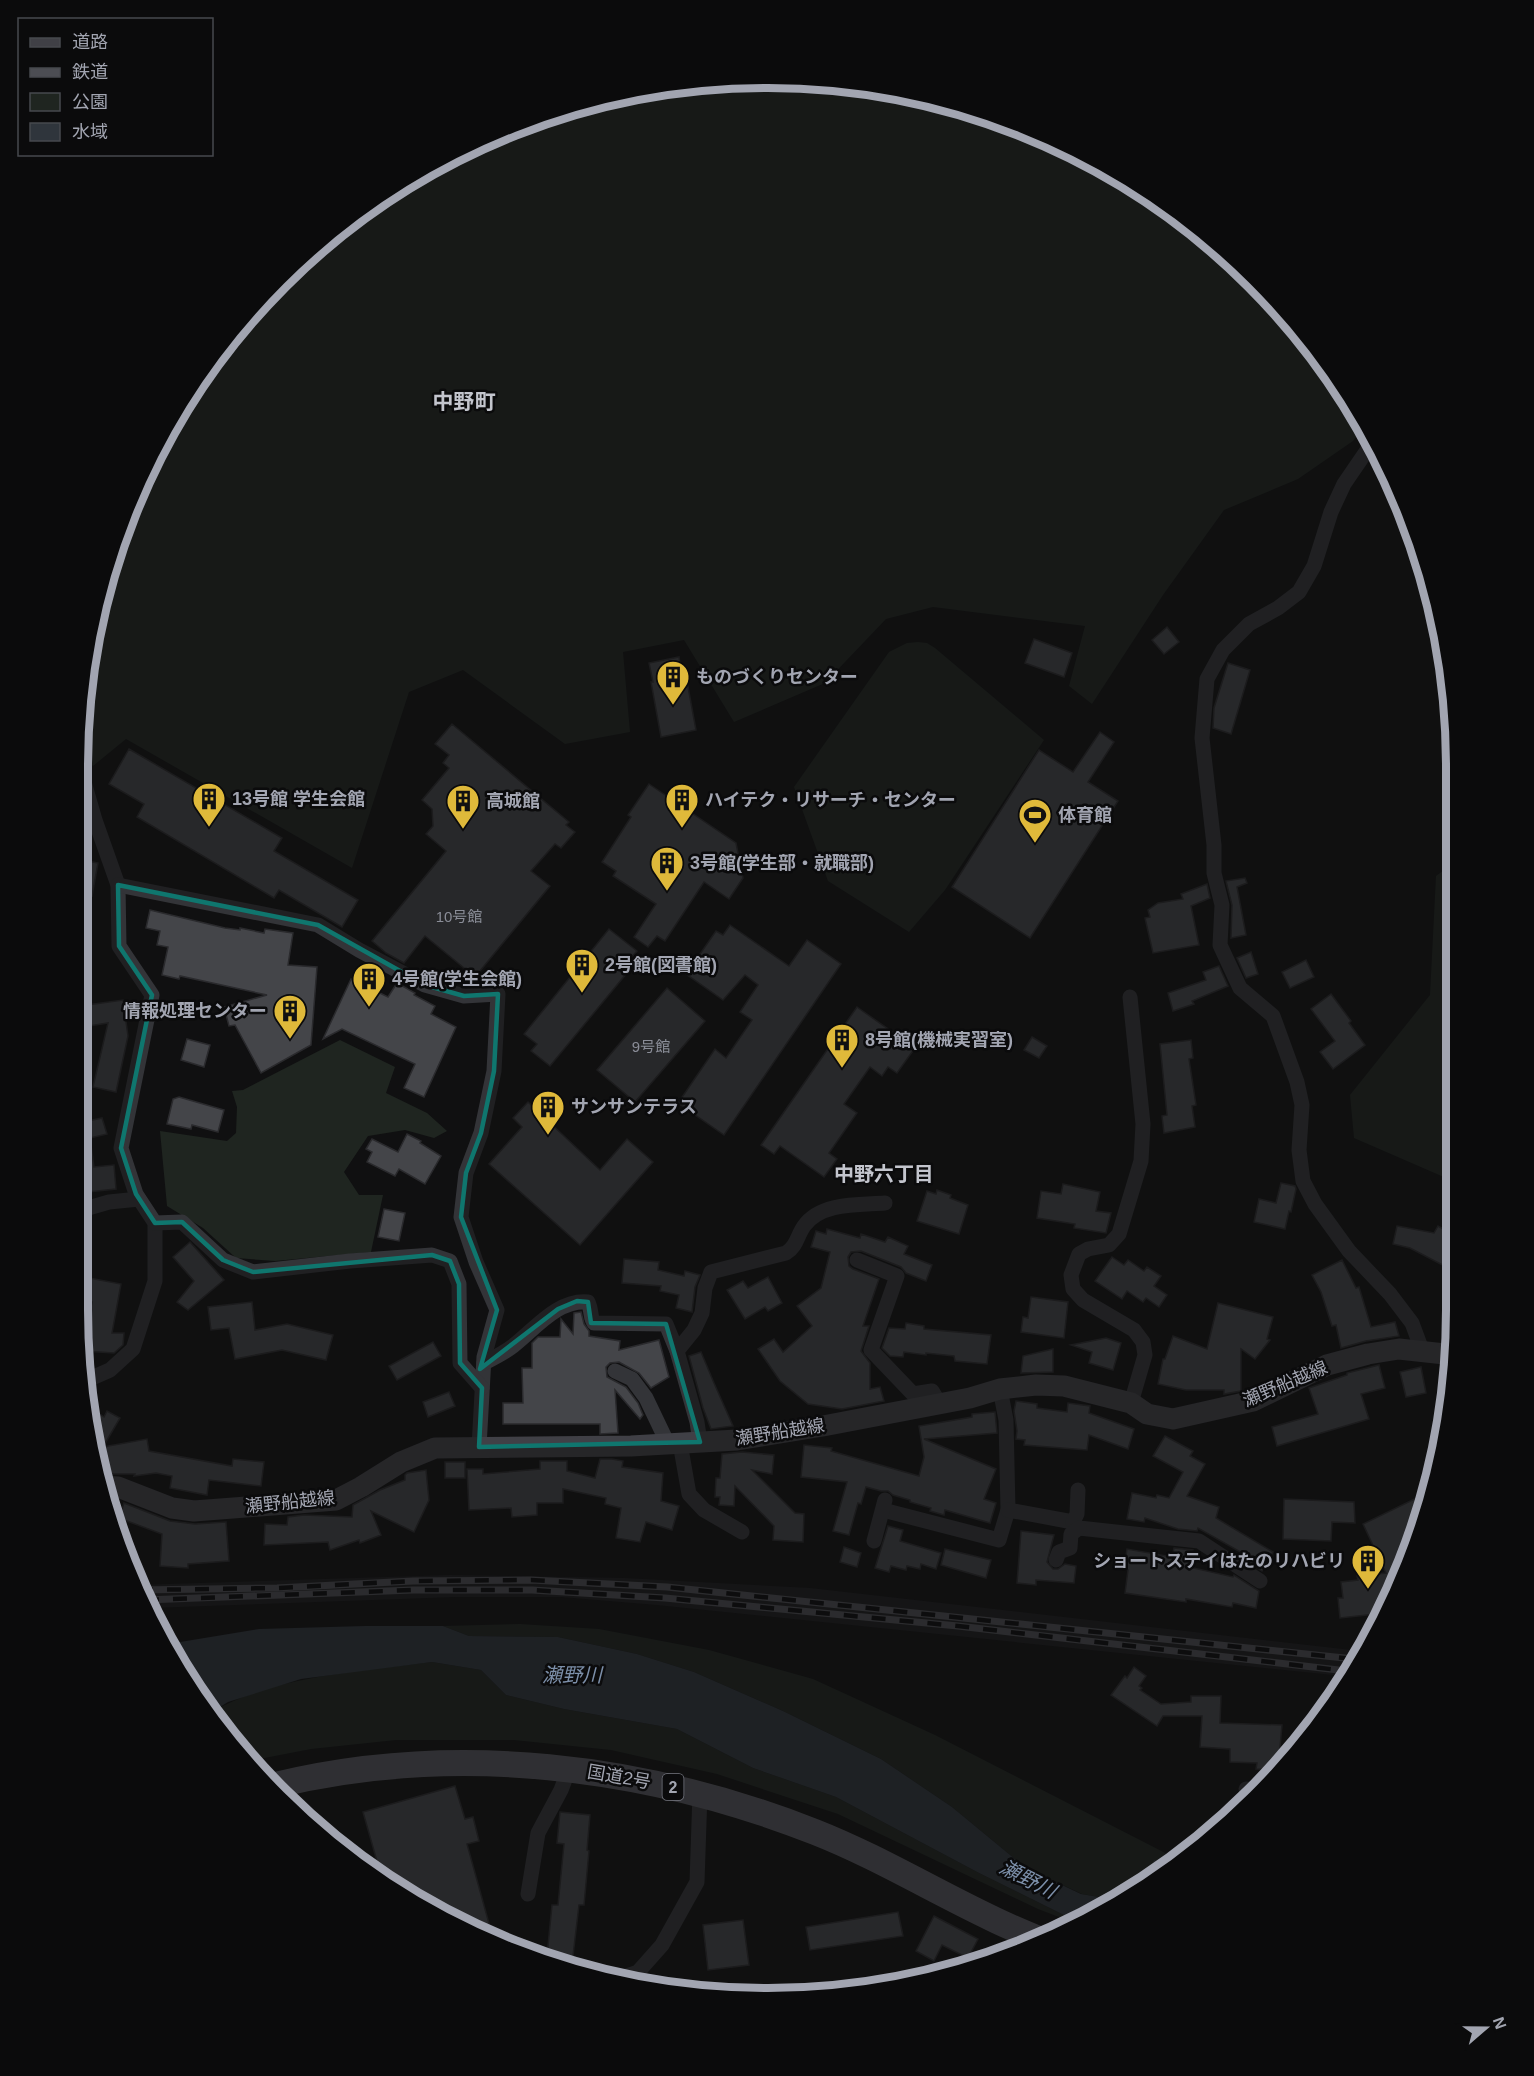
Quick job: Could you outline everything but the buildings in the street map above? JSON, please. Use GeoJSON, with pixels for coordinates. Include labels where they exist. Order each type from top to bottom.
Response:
{"type":"FeatureCollection","features":[{"type":"Feature","properties":{"kind":"highway","name":"国道2号"},"geometry":{"type":"LineString","coordinates":[[282,1784],[309,1777],[410,1765],[498,1764],[569,1769],[650,1782],[700,1793],[756,1810],[817,1833],[886,1864],[992,1919],[1029,1935]]}},
{"type":"Feature","properties":{"kind":"main road","name":"瀬野船越線"},"geometry":{"type":"LineString","coordinates":[[113,1487],[172,1508],[194,1512],[336,1500],[401,1462],[435,1448],[631,1446],[737,1440],[940,1404],[1000,1389],[1036,1385],[1065,1386],[1131,1403],[1147,1414],[1173,1419],[1253,1401],[1327,1365],[1368,1354],[1399,1349],[1444,1353]]}},
{"type":"Feature","properties":{"kind":"street"},"geometry":{"type":"LineString","coordinates":[[1367,450],[1344,484],[1331,513],[1314,566],[1299,592],[1278,608],[1249,624],[1223,650],[1207,679],[1202,738],[1214,845],[1214,873],[1222,905],[1220,945],[1240,988],[1273,1016],[1297,1082],[1302,1105],[1299,1150],[1303,1181],[1315,1204],[1349,1251],[1390,1294],[1412,1323],[1422,1350]]}},
{"type":"Feature","properties":{"kind":"street"},"geometry":{"type":"LineString","coordinates":[[88,794],[118,885],[119,946],[152,995],[121,1148],[136,1194],[155,1223],[154,1281],[133,1349],[110,1370],[92,1378]]}},
{"type":"Feature","properties":{"kind":"street"},"geometry":{"type":"LineString","coordinates":[[118,885],[318,925],[425,985],[464,996],[498,994],[494,1071],[481,1133],[466,1173],[461,1217],[476,1262],[497,1310],[484,1357],[479,1448]]}},
{"type":"Feature","properties":{"kind":"street"},"geometry":{"type":"LineString","coordinates":[[1130,997],[1143,1124],[1141,1161],[1119,1234],[1109,1245],[1088,1249],[1079,1254],[1071,1275],[1073,1289],[1083,1300],[1134,1330],[1143,1342],[1145,1355],[1131,1403]]}},
{"type":"Feature","properties":{"kind":"street"},"geometry":{"type":"LineString","coordinates":[[88,1208],[110,1202],[139,1199]]}},
{"type":"Feature","properties":{"kind":"street"},"geometry":{"type":"LineString","coordinates":[[677,1351],[694,1329],[702,1313],[705,1288],[711,1272],[786,1253],[793,1248],[804,1226],[815,1215],[830,1209],[885,1203]]}},
{"type":"Feature","properties":{"kind":"street"},"geometry":{"type":"LineString","coordinates":[[155,1223],[182,1222],[223,1260],[253,1272],[432,1255],[450,1261],[459,1284],[460,1362],[482,1388]]}},
{"type":"Feature","properties":{"kind":"street"},"geometry":{"type":"LineString","coordinates":[[857,1260],[897,1276],[871,1350],[913,1394],[932,1391],[940,1404]]}},
{"type":"Feature","properties":{"kind":"street"},"geometry":{"type":"LineString","coordinates":[[484,1363],[511,1347],[558,1309],[577,1301],[588,1302],[594,1323],[666,1324],[677,1351],[697,1422],[682,1443]]}},
{"type":"Feature","properties":{"kind":"street"},"geometry":{"type":"LineString","coordinates":[[615,1371],[632,1379],[682,1443],[688,1494],[704,1510],[742,1532]]}},
{"type":"Feature","properties":{"kind":"street"},"geometry":{"type":"LineString","coordinates":[[874,1541],[884,1505],[999,1540],[1008,1510],[1006,1420],[1000,1389]]}},
{"type":"Feature","properties":{"kind":"street"},"geometry":{"type":"LineString","coordinates":[[1056,1560],[1059,1552],[1070,1548],[1071,1534],[1076,1525],[1078,1490]]}},
{"type":"Feature","properties":{"kind":"street"},"geometry":{"type":"LineString","coordinates":[[1008,1510],[1076,1525],[1199,1541],[1260,1581]]}},
{"type":"Feature","properties":{"kind":"street"},"geometry":{"type":"LineString","coordinates":[[528,1894],[538,1833],[561,1790],[569,1769]]}},
{"type":"Feature","properties":{"kind":"street"},"geometry":{"type":"LineString","coordinates":[[633,1974],[638,1972],[662,1945],[697,1882],[700,1793]]}},
{"type":"Feature","properties":{"kind":"highlighted area"},"geometry":{"type":"Polygon","coordinates":[[[118,885],[318,925],[425,985],[464,996],[498,994],[494,1071],[481,1133],[466,1173],[461,1217],[497,1310],[480,1369],[558,1309],[577,1301],[588,1302],[591,1323],[666,1324],[700,1442],[479,1447],[482,1388],[460,1363],[459,1284],[450,1261],[432,1255],[253,1272],[223,1260],[182,1222],[155,1223],[136,1194],[121,1148],[152,995],[119,946],[118,885]]]}},
{"type":"Feature","properties":{"kind":"shaded area"},"geometry":{"type":"Polygon","coordinates":[[[450,1575],[624,1578],[810,1588],[1354,1650],[1338,1675],[561,1597],[455,1597],[157,1608],[147,1585],[450,1575]]]}},
{"type":"Feature","properties":{"kind":"green space"},"geometry":{"type":"Polygon","coordinates":[[[767,88],[811,90],[856,94],[943,112],[1027,140],[1106,179],[1180,229],[1214,257],[1247,287],[1305,354],[1358,434],[1353,441],[1298,479],[1224,510],[1163,595],[1092,704],[1069,686],[1085,626],[933,607],[886,619],[825,683],[734,722],[684,640],[623,652],[630,732],[565,744],[463,670],[409,692],[352,868],[126,739],[93,766],[88,762],[94,678],[112,591],[125,549],[158,467],[179,428],[229,354],[287,287],[354,229],[390,203],[467,158],[507,140],[591,112],[678,94],[767,88]]]}},
{"type":"Feature","properties":{"kind":"green space"},"geometry":{"type":"Polygon","coordinates":[[[1430,625],[1435,653],[1429,635],[1430,625]]]}},
{"type":"Feature","properties":{"kind":"green space"},"geometry":{"type":"Polygon","coordinates":[[[907,643],[927,643],[935,648],[1044,740],[945,890],[909,932],[828,881],[794,787],[889,652],[907,643]]]}},
{"type":"Feature","properties":{"kind":"green space"},"geometry":{"type":"Polygon","coordinates":[[[1446,869],[1446,1178],[1354,1138],[1350,1095],[1430,995],[1436,876],[1446,869]]]}},
{"type":"Feature","properties":{"kind":"green space"},"geometry":{"type":"Polygon","coordinates":[[[340,1040],[395,1067],[386,1093],[427,1113],[447,1131],[434,1138],[405,1130],[368,1136],[344,1172],[359,1195],[383,1195],[371,1252],[275,1261],[236,1258],[203,1228],[167,1206],[160,1131],[227,1141],[236,1133],[237,1107],[232,1091],[243,1090],[340,1040]]]}},
{"type":"Feature","properties":{"kind":"green space"},"geometry":{"type":"Polygon","coordinates":[[[520,1624],[599,1629],[709,1650],[813,1679],[935,1735],[1169,1855],[1160,1861],[1155,1860],[1152,1867],[1104,1898],[1082,1894],[1026,1868],[952,1807],[881,1759],[783,1711],[694,1672],[637,1654],[558,1637],[469,1636],[443,1626],[520,1624]]]}},
{"type":"Feature","properties":{"kind":"green space"},"geometry":{"type":"Polygon","coordinates":[[[432,1662],[481,1670],[506,1695],[564,1709],[677,1729],[753,1768],[836,1797],[1068,1917],[1064,1919],[1038,1909],[838,1814],[717,1774],[611,1750],[514,1740],[396,1740],[311,1749],[260,1759],[219,1708],[262,1690],[348,1672],[432,1662]]]}},
{"type":"Feature","properties":{"kind":"water","name":"瀬野川"},"geometry":{"type":"Polygon","coordinates":[[[443,1626],[469,1636],[558,1637],[637,1654],[694,1672],[783,1711],[881,1759],[952,1807],[1026,1868],[1081,1894],[1104,1898],[1068,1917],[836,1797],[753,1768],[677,1729],[564,1709],[506,1695],[481,1670],[432,1662],[301,1679],[228,1702],[219,1708],[176,1643],[259,1629],[443,1626]]]}},
{"type":"Feature","properties":{"kind":"water"},"geometry":{"type":"Polygon","coordinates":[[[1154,1860],[1160,1861],[1151,1868],[1154,1860]]]}},
{"type":"Feature","properties":{"kind":"railway"},"geometry":{"type":"LineString","coordinates":[[149,1590],[277,1588],[413,1581],[531,1580],[667,1587],[1348,1658]]}},
{"type":"Feature","properties":{"kind":"railway"},"geometry":{"type":"LineString","coordinates":[[154,1600],[413,1590],[532,1590],[665,1598],[958,1626],[1341,1670]]}},
{"type":"Feature","properties":{"kind":"place","name":"ものづくりセンター"},"geometry":{"type":"Point","coordinates":[673,706]}},
{"type":"Feature","properties":{"kind":"place","name":"13号館 学生会館"},"geometry":{"type":"Point","coordinates":[209,828]}},
{"type":"Feature","properties":{"kind":"place","name":"ハイテク・リサーチ・センター"},"geometry":{"type":"Point","coordinates":[682,829]}},
{"type":"Feature","properties":{"kind":"place","name":"高城館"},"geometry":{"type":"Point","coordinates":[463,830]}},
{"type":"Feature","properties":{"kind":"place","name":"体育館"},"geometry":{"type":"Point","coordinates":[1035,844]}},
{"type":"Feature","properties":{"kind":"place","name":"3号館(学生部・就職部)"},"geometry":{"type":"Point","coordinates":[667,892]}},
{"type":"Feature","properties":{"kind":"place","name":"2号館(図書館)"},"geometry":{"type":"Point","coordinates":[582,994]}},
{"type":"Feature","properties":{"kind":"place","name":"4号館(学生会館)"},"geometry":{"type":"Point","coordinates":[369,1008]}},
{"type":"Feature","properties":{"kind":"place","name":"情報処理センター"},"geometry":{"type":"Point","coordinates":[290,1040]}},
{"type":"Feature","properties":{"kind":"place","name":"8号館(機械実習室)"},"geometry":{"type":"Point","coordinates":[842,1069]}},
{"type":"Feature","properties":{"kind":"place","name":"サンサンテラス"},"geometry":{"type":"Point","coordinates":[548,1136]}},
{"type":"Feature","properties":{"kind":"place","name":"ショートステイはたのリハビリ"},"geometry":{"type":"Point","coordinates":[1368,1590]}},
{"type":"Feature","properties":{"kind":"district","name":"中野町"},"geometry":{"type":"Point","coordinates":[464,401]}},
{"type":"Feature","properties":{"kind":"district","name":"中野六丁目"},"geometry":{"type":"Point","coordinates":[884,1174]}}]}
